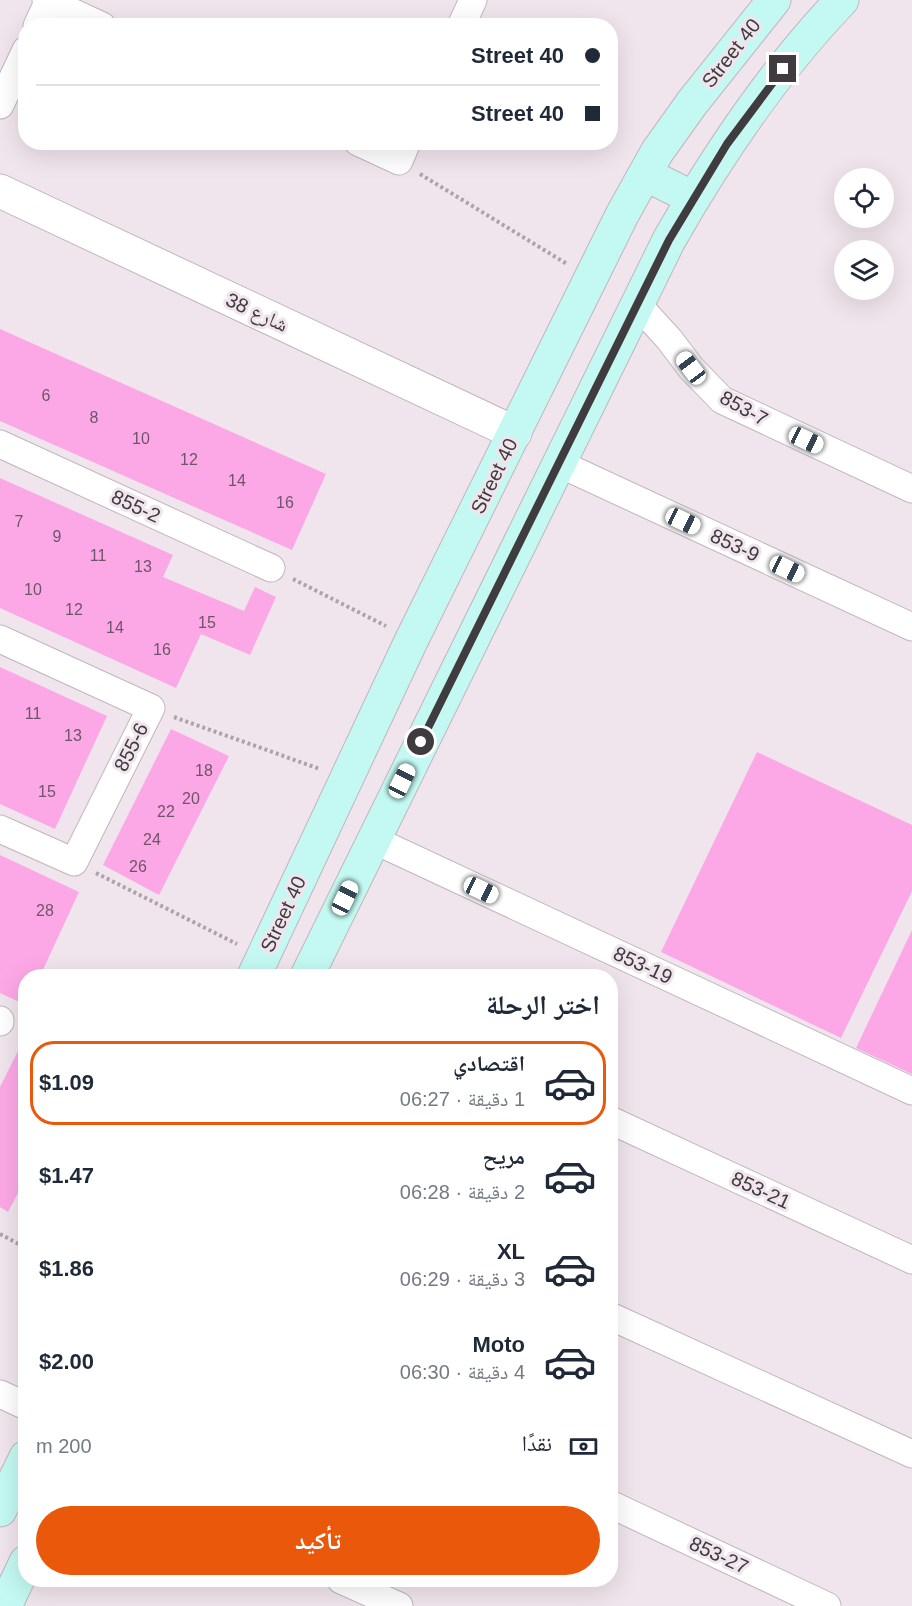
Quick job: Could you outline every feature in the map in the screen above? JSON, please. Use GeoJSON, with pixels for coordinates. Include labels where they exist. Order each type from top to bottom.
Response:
{"type":"FeatureCollection","features":[{"type":"Feature","properties":{"kind":"main road","name":"Street 40"},"geometry":{"type":"LineString","coordinates":[[259,967],[412,639],[622,215],[657,152],[692,103],[774,0]]}},
{"type":"Feature","properties":{"kind":"main road"},"geometry":{"type":"LineString","coordinates":[[310,969],[669,240],[693,198],[760,98],[794,54],[842,0]]}},
{"type":"Feature","properties":{"kind":"main road"},"geometry":{"type":"LineString","coordinates":[[645,174],[693,198]]}},
{"type":"Feature","properties":{"kind":"main road"},"geometry":{"type":"LineString","coordinates":[[0,1510],[18,1473]]}},
{"type":"Feature","properties":{"kind":"main road"},"geometry":{"type":"LineString","coordinates":[[5,1606],[18,1579]]}},
{"type":"Feature","properties":{"kind":"street"},"geometry":{"type":"LineString","coordinates":[[40,18],[48,0],[85,18]]}},
{"type":"Feature","properties":{"kind":"street"},"geometry":{"type":"LineString","coordinates":[[465,18],[473,0]]}},
{"type":"Feature","properties":{"kind":"street"},"geometry":{"type":"LineString","coordinates":[[0,105],[18,67]]}},
{"type":"Feature","properties":{"kind":"street","name":"شارع 38"},"geometry":{"type":"LineString","coordinates":[[0,191],[515,433]]}},
{"type":"Feature","properties":{"kind":"street","name":"853-7"},"geometry":{"type":"LineString","coordinates":[[637,304],[669,339],[691,368],[722,400],[912,489]]}},
{"type":"Feature","properties":{"kind":"street","name":"855-2"},"geometry":{"type":"LineString","coordinates":[[0,444],[271,568]]}},
{"type":"Feature","properties":{"kind":"street","name":"853-9"},"geometry":{"type":"LineString","coordinates":[[558,463],[912,627]]}},
{"type":"Feature","properties":{"kind":"street","name":"855-6"},"geometry":{"type":"LineString","coordinates":[[0,639],[151,708],[74,862]]}},
{"type":"Feature","properties":{"kind":"street"},"geometry":{"type":"LineString","coordinates":[[0,829],[74,862]]}},
{"type":"Feature","properties":{"kind":"street","name":"853-19"},"geometry":{"type":"LineString","coordinates":[[374,840],[912,1091]]}},
{"type":"Feature","properties":{"kind":"street","name":"853-21"},"geometry":{"type":"LineString","coordinates":[[618,1124],[912,1260]]}},
{"type":"Feature","properties":{"kind":"street"},"geometry":{"type":"LineString","coordinates":[[618,1320],[912,1454]]}},
{"type":"Feature","properties":{"kind":"street"},"geometry":{"type":"LineString","coordinates":[[0,1394],[18,1402]]}},
{"type":"Feature","properties":{"kind":"street","name":"853-27"},"geometry":{"type":"LineString","coordinates":[[618,1508],[827,1606]]}},
{"type":"Feature","properties":{"kind":"street"},"geometry":{"type":"LineString","coordinates":[[356,1587],[399,1606]]}},
{"type":"Feature","properties":{"kind":"path"},"geometry":{"type":"LineString","coordinates":[[403,152],[591,278]]}},
{"type":"Feature","properties":{"kind":"path"},"geometry":{"type":"LineString","coordinates":[[271,568],[412,639]]}},
{"type":"Feature","properties":{"kind":"path"},"geometry":{"type":"LineString","coordinates":[[151,708],[346,778]]}},
{"type":"Feature","properties":{"kind":"path"},"geometry":{"type":"LineString","coordinates":[[74,862],[259,967]]}},
{"type":"Feature","properties":{"kind":"path"},"geometry":{"type":"LineString","coordinates":[[0,1234],[18,1244]]}},
{"type":"Feature","properties":{"kind":"building"},"geometry":{"type":"Polygon","coordinates":[[[0,329],[326,474],[292,550],[0,421],[0,329]]]}},
{"type":"Feature","properties":{"kind":"building"},"geometry":{"type":"Polygon","coordinates":[[[0,478],[173,555],[163,577],[244,611],[255,587],[276,597],[250,655],[201,634],[176,688],[0,608],[0,478]]]}},
{"type":"Feature","properties":{"kind":"building"},"geometry":{"type":"Polygon","coordinates":[[[0,667],[107,716],[55,829],[0,804],[0,667]]]}},
{"type":"Feature","properties":{"kind":"building"},"geometry":{"type":"Polygon","coordinates":[[[171,729],[229,756],[159,895],[103,865],[171,729]]]}},
{"type":"Feature","properties":{"kind":"building"},"geometry":{"type":"Polygon","coordinates":[[[757,752],[912,825],[912,891],[841,1038],[661,952],[757,752]]]}},
{"type":"Feature","properties":{"kind":"building"},"geometry":{"type":"Polygon","coordinates":[[[0,855],[79,892],[43,969],[18,969],[18,1001],[0,993],[0,855]]]}},
{"type":"Feature","properties":{"kind":"building"},"geometry":{"type":"Polygon","coordinates":[[[912,930],[912,1074],[856,1048],[912,930]]]}},
{"type":"Feature","properties":{"kind":"building"},"geometry":{"type":"Polygon","coordinates":[[[18,1051],[18,1193],[8,1212],[0,1207],[0,1087],[18,1051]]]}},
{"type":"Feature","properties":{"kind":"route"},"geometry":{"type":"LineString","coordinates":[[421,742],[669,240],[727,144],[783,69]]}}]}
